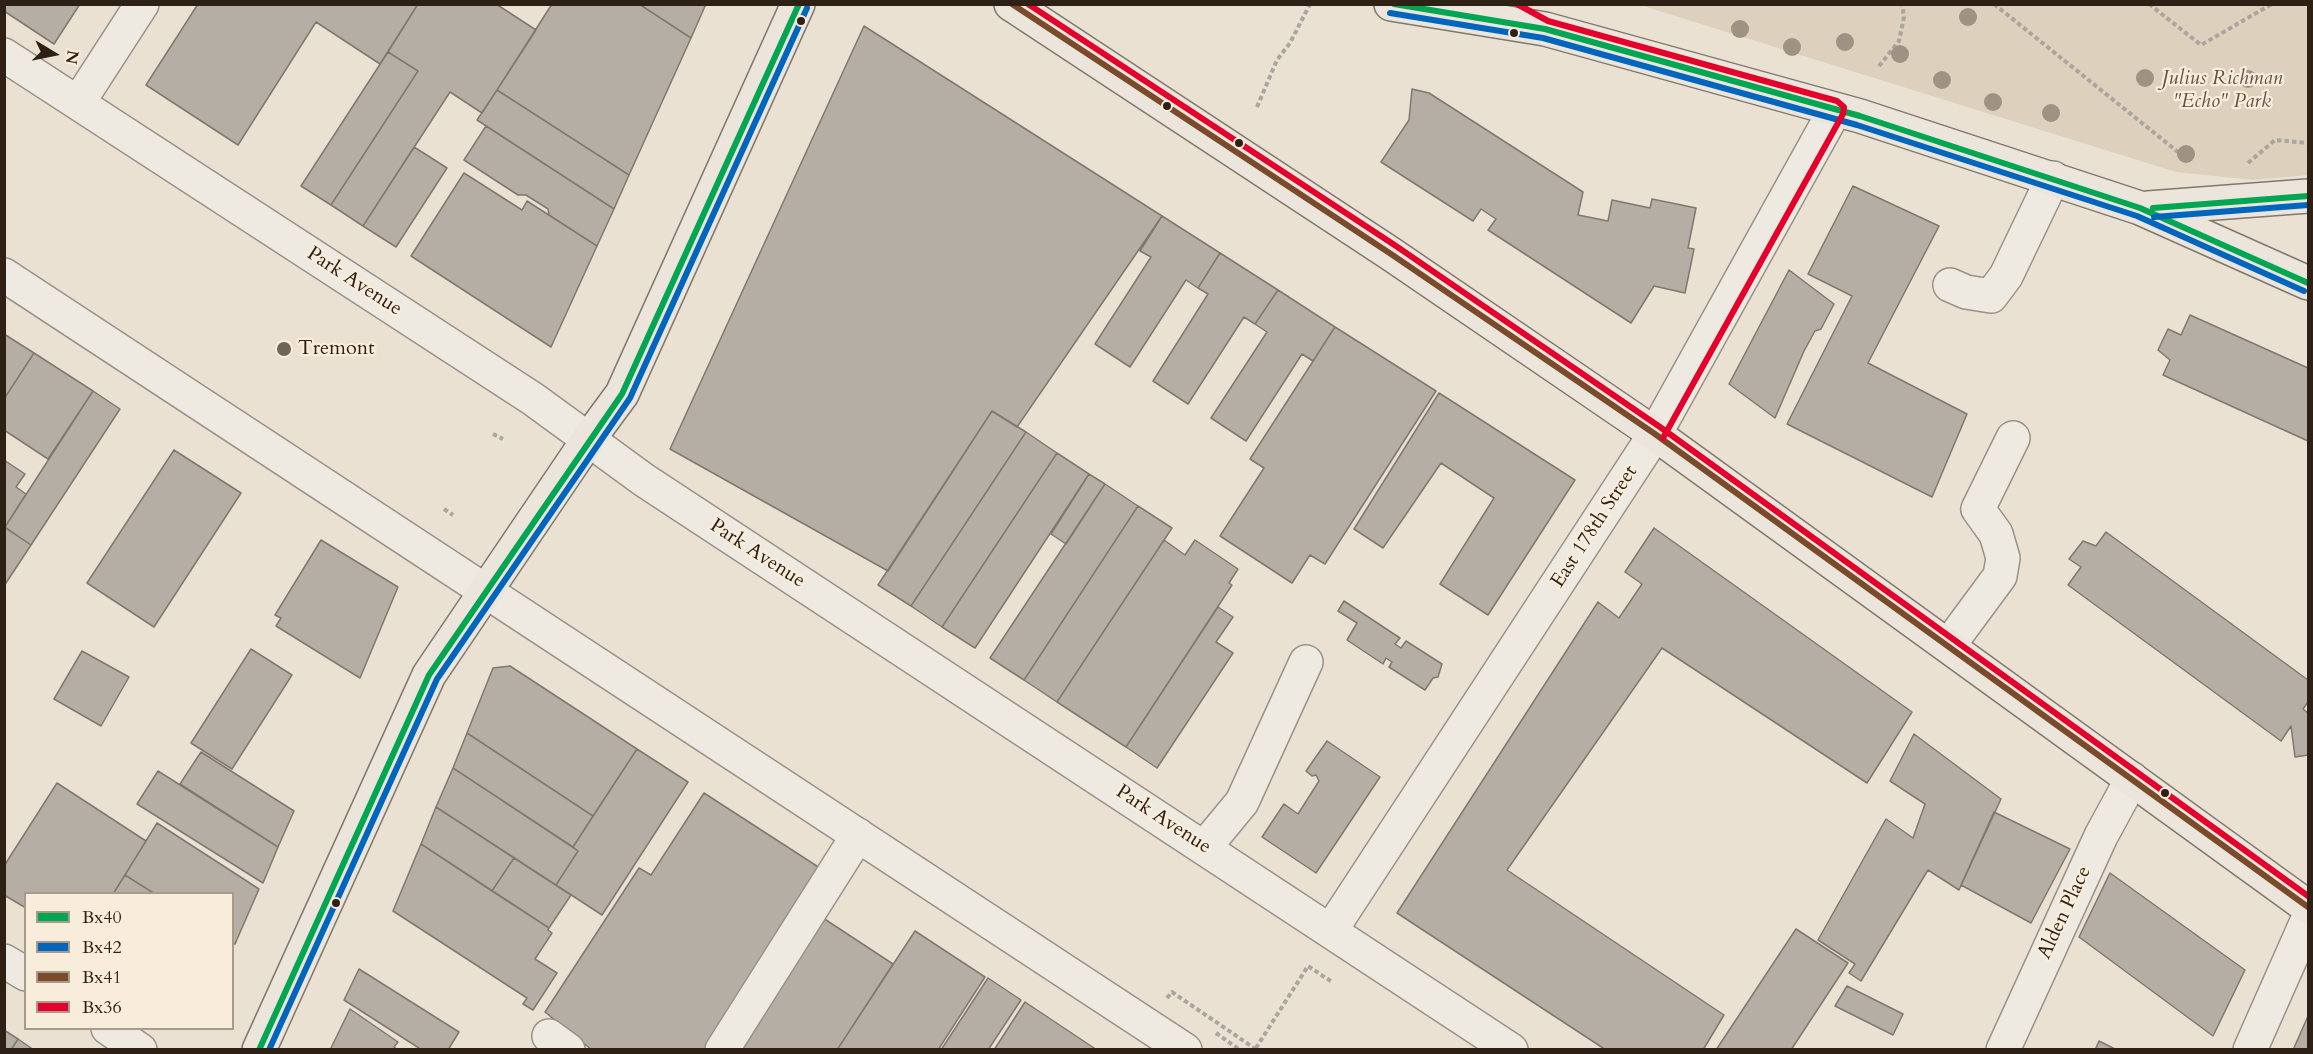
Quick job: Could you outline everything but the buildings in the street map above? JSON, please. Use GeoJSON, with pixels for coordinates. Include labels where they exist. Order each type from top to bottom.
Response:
{"type":"FeatureCollection","features":[{"type":"Feature","properties":{"kind":"main road"},"geometry":{"type":"LineString","coordinates":[[1011,4],[1391,254],[1655,434],[2308,907]]}},
{"type":"Feature","properties":{"kind":"main road"},"geometry":{"type":"LineString","coordinates":[[1391,4],[1545,29],[1835,110],[2053,178],[2140,208],[2308,283]]}},
{"type":"Feature","properties":{"kind":"main road"},"geometry":{"type":"LineString","coordinates":[[1497,4],[1545,29]]}},
{"type":"Feature","properties":{"kind":"main road"},"geometry":{"type":"LineString","coordinates":[[259,1050],[429,675],[588,440],[622,394],[798,5]]}},
{"type":"Feature","properties":{"kind":"main road"},"geometry":{"type":"LineString","coordinates":[[2140,208],[2308,196]]}},
{"type":"Feature","properties":{"kind":"street"},"geometry":{"type":"LineString","coordinates":[[78,103],[142,4]]}},
{"type":"Feature","properties":{"kind":"street","name":"Park Avenue"},"geometry":{"type":"LineString","coordinates":[[4,55],[533,399],[644,480],[1511,1050]]}},
{"type":"Feature","properties":{"kind":"street","name":"East 178th Street"},"geometry":{"type":"LineString","coordinates":[[1331,930],[1655,434],[1835,110]]}},
{"type":"Feature","properties":{"kind":"street"},"geometry":{"type":"LineString","coordinates":[[1950,285],[1966,292],[1991,296],[2006,276],[2053,178]]}},
{"type":"Feature","properties":{"kind":"street"},"geometry":{"type":"LineString","coordinates":[[4,275],[1185,1050]]}},
{"type":"Feature","properties":{"kind":"street"},"geometry":{"type":"LineString","coordinates":[[1948,645],[2000,576],[2003,558],[1996,534],[1978,509],[2013,438]]}},
{"type":"Feature","properties":{"kind":"street"},"geometry":{"type":"LineString","coordinates":[[1204,848],[1242,802],[1306,662]]}},
{"type":"Feature","properties":{"kind":"street","name":"Alden Place"},"geometry":{"type":"LineString","coordinates":[[2003,1050],[2092,856],[2132,779]]}},
{"type":"Feature","properties":{"kind":"street"},"geometry":{"type":"LineString","coordinates":[[722,1050],[858,836]]}},
{"type":"Feature","properties":{"kind":"street"},"geometry":{"type":"LineString","coordinates":[[2250,1050],[2308,920]]}},
{"type":"Feature","properties":{"kind":"street"},"geometry":{"type":"LineString","coordinates":[[4,961],[24,973]]}},
{"type":"Feature","properties":{"kind":"street"},"geometry":{"type":"LineString","coordinates":[[110,1030],[140,1050]]}},
{"type":"Feature","properties":{"kind":"path"},"geometry":{"type":"LineString","coordinates":[[1257,107],[1277,60],[1290,43],[1310,4]]}},
{"type":"Feature","properties":{"kind":"path"},"geometry":{"type":"LineString","coordinates":[[1879,66],[1899,41],[1904,17],[1902,4]]}},
{"type":"Feature","properties":{"kind":"path"},"geometry":{"type":"LineString","coordinates":[[1994,4],[2188,159]]}},
{"type":"Feature","properties":{"kind":"path"},"geometry":{"type":"LineString","coordinates":[[2149,4],[2201,45],[2272,4]]}},
{"type":"Feature","properties":{"kind":"path"},"geometry":{"type":"LineString","coordinates":[[2248,164],[2275,140],[2308,143]]}},
{"type":"Feature","properties":{"kind":"path"},"geometry":{"type":"LineString","coordinates":[[493,434],[504,439]]}},
{"type":"Feature","properties":{"kind":"path"},"geometry":{"type":"LineString","coordinates":[[444,509],[453,514]]}},
{"type":"Feature","properties":{"kind":"path"},"geometry":{"type":"LineString","coordinates":[[1256,1049],[1308,966],[1332,982]]}},
{"type":"Feature","properties":{"kind":"green space","name":"Julius Richman \"Echo\" Park"},"geometry":{"type":"Polygon","coordinates":[[[1640,5],[2308,5],[2308,175],[2253,180],[2176,172],[1640,5]]]}},
{"type":"Feature","properties":{"kind":"transit line","name":"Bx40"},"geometry":{"type":"LineString","coordinates":[[259,1050],[429,675],[622,394],[799,4]]}},
{"type":"Feature","properties":{"kind":"transit line","name":"Bx41"},"geometry":{"type":"LineString","coordinates":[[1012,4],[1391,254],[1655,434],[2308,907]]}},
{"type":"Feature","properties":{"kind":"transit line","name":"Bx36"},"geometry":{"type":"LineString","coordinates":[[1028,4],[1396,246],[1660,427],[2308,896]]}},
{"type":"Feature","properties":{"kind":"transit line","name":"Bx40"},"geometry":{"type":"LineString","coordinates":[[1394,4],[1545,29],[1860,116],[2140,208],[2308,283]]}},
{"type":"Feature","properties":{"kind":"transit line","name":"Bx36"},"geometry":{"type":"LineString","coordinates":[[1517,4],[1548,21],[1837,101],[1844,107],[1843,114],[1663,438]]}},
{"type":"Feature","properties":{"kind":"transit line","name":"Bx42"},"geometry":{"type":"LineString","coordinates":[[269,1050],[437,679],[630,398],[807,8]]}},
{"type":"Feature","properties":{"kind":"transit line","name":"Bx42"},"geometry":{"type":"LineString","coordinates":[[1390,13],[1543,38],[1857,125],[2137,216],[2304,291]]}},
{"type":"Feature","properties":{"kind":"transit line","name":"Bx40"},"geometry":{"type":"LineString","coordinates":[[2153,208],[2308,196]]}},
{"type":"Feature","properties":{"kind":"transit line","name":"Bx42"},"geometry":{"type":"LineString","coordinates":[[2154,217],[2308,205]]}},
{"type":"Feature","properties":{"kind":"place","name":"Tremont"},"geometry":{"type":"Point","coordinates":[284,349]}}]}
